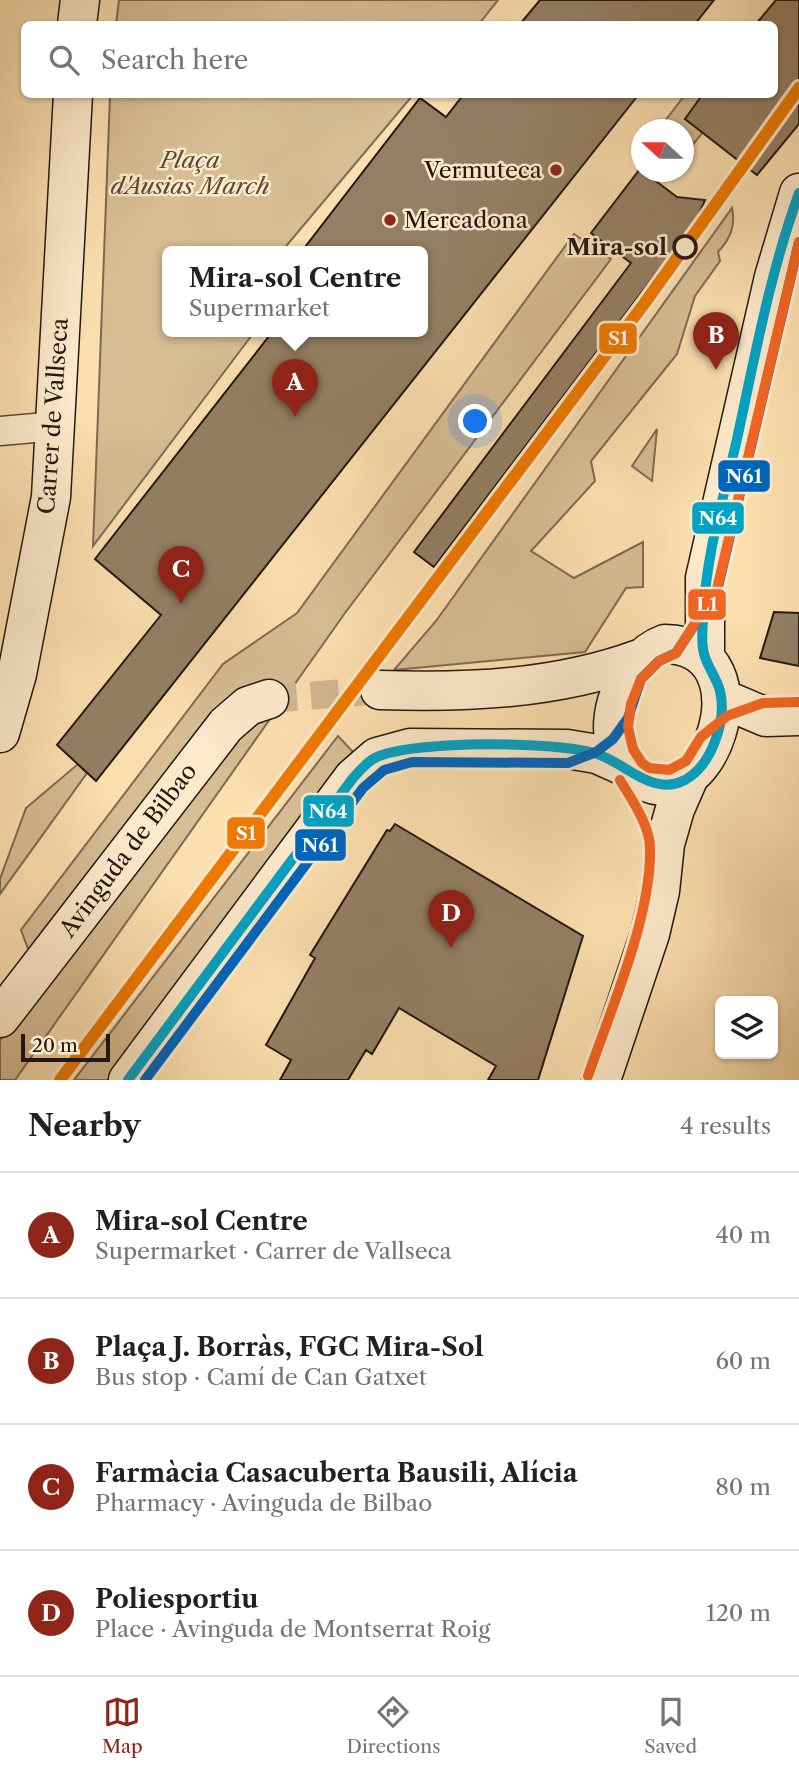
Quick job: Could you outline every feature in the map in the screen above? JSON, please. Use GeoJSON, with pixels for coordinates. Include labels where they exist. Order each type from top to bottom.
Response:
{"type":"FeatureCollection","features":[{"type":"Feature","properties":{"kind":"street"},"geometry":{"type":"LineString","coordinates":[[77,21],[80,0]]}},
{"type":"Feature","properties":{"kind":"street","name":"Carrer de Vallseca"},"geometry":{"type":"LineString","coordinates":[[0,733],[17,674],[48,511],[57,426],[62,263],[73,98]]}},
{"type":"Feature","properties":{"kind":"street"},"geometry":{"type":"LineString","coordinates":[[705,657],[704,585],[774,277],[799,193]]}},
{"type":"Feature","properties":{"kind":"street"},"geometry":{"type":"LineString","coordinates":[[0,431],[57,426]]}},
{"type":"Feature","properties":{"kind":"street"},"geometry":{"type":"LineString","coordinates":[[567,749],[590,740],[616,706],[629,671],[652,652],[704,585]]}},
{"type":"Feature","properties":{"kind":"street"},"geometry":{"type":"LineString","coordinates":[[380,690],[430,692],[561,681],[602,673],[652,652],[686,647],[705,657],[713,670],[721,698],[720,722],[675,809],[665,844],[660,891],[650,934],[601,1080]]}},
{"type":"Feature","properties":{"kind":"street"},"geometry":{"type":"LineString","coordinates":[[561,681],[616,706]]}},
{"type":"Feature","properties":{"kind":"street"},"geometry":{"type":"LineString","coordinates":[[721,698],[783,716]]}},
{"type":"Feature","properties":{"kind":"street","name":"Avinguda de Bilbao"},"geometry":{"type":"LineString","coordinates":[[0,1017],[217,735],[248,706],[269,699]]}},
{"type":"Feature","properties":{"kind":"street"},"geometry":{"type":"LineString","coordinates":[[616,706],[617,746],[652,808],[665,844]]}},
{"type":"Feature","properties":{"kind":"street"},"geometry":{"type":"LineString","coordinates":[[128,1080],[353,778],[377,757],[410,748],[567,749],[597,754],[657,785],[671,785],[700,762],[734,728],[783,716]]}},
{"type":"Feature","properties":{"kind":"green space"},"geometry":{"type":"Polygon","coordinates":[[[119,0],[498,0],[481,21],[116,21],[119,0]]]}},
{"type":"Feature","properties":{"kind":"green space","name":"Plaça d'Ausias March"},"geometry":{"type":"Polygon","coordinates":[[[110,98],[410,98],[286,246],[162,246],[162,337],[250,337],[93,546],[110,98]]]}},
{"type":"Feature","properties":{"kind":"green space"},"geometry":{"type":"Polygon","coordinates":[[[683,98],[701,98],[685,119],[666,119],[683,98]]]}},
{"type":"Feature","properties":{"kind":"green space"},"geometry":{"type":"Polygon","coordinates":[[[694,126],[703,132],[694,143],[694,126]]]}},
{"type":"Feature","properties":{"kind":"green space"},"geometry":{"type":"Polygon","coordinates":[[[732,208],[731,232],[718,252],[720,261],[695,296],[677,354],[591,461],[595,481],[531,551],[574,578],[643,542],[643,587],[626,588],[585,652],[394,670],[436,621],[732,208]]]}},
{"type":"Feature","properties":{"kind":"green space"},"geometry":{"type":"Polygon","coordinates":[[[574,234],[611,259],[345,613],[15,1080],[0,1080],[0,1041],[40,981],[21,930],[223,664],[297,613],[574,234]]]}},
{"type":"Feature","properties":{"kind":"green space"},"geometry":{"type":"Polygon","coordinates":[[[657,429],[652,481],[632,466],[657,429]]]}},
{"type":"Feature","properties":{"kind":"green space"},"geometry":{"type":"Polygon","coordinates":[[[338,736],[354,753],[108,1080],[74,1080],[338,736]]]}},
{"type":"Feature","properties":{"kind":"green space"},"geometry":{"type":"Polygon","coordinates":[[[78,764],[87,773],[0,894],[0,879],[26,808],[78,764]]]}},
{"type":"Feature","properties":{"kind":"building"},"geometry":{"type":"Polygon","coordinates":[[[540,0],[714,0],[697,21],[522,21],[540,0]]]}},
{"type":"Feature","properties":{"kind":"building"},"geometry":{"type":"Polygon","coordinates":[[[776,0],[799,0],[799,124],[757,175],[694,126],[694,119],[685,119],[700,98],[778,98],[778,21],[758,21],[776,0]]]}},
{"type":"Feature","properties":{"kind":"building"},"geometry":{"type":"Polygon","coordinates":[[[420,98],[446,117],[461,98],[636,98],[96,781],[57,745],[161,615],[95,559],[268,337],[428,337],[428,246],[306,246],[420,98]]]}},
{"type":"Feature","properties":{"kind":"building"},"geometry":{"type":"Polygon","coordinates":[[[631,181],[657,182],[677,197],[705,200],[697,219],[434,567],[414,552],[631,263],[591,233],[631,181]]]}},
{"type":"Feature","properties":{"kind":"building"},"geometry":{"type":"Polygon","coordinates":[[[774,612],[799,613],[799,666],[760,658],[774,612]]]}},
{"type":"Feature","properties":{"kind":"building"},"geometry":{"type":"Polygon","coordinates":[[[395,824],[583,936],[538,1080],[488,1080],[496,1066],[399,1008],[372,1054],[366,1050],[348,1080],[280,1080],[291,1060],[266,1045],[315,958],[310,955],[387,830],[390,831],[395,824]]]}},
{"type":"Feature","properties":{"kind":"tunnel"},"geometry":{"type":"LineString","coordinates":[[269,699],[380,690]]}},
{"type":"Feature","properties":{"kind":"transit line","name":"S1"},"geometry":{"type":"LineString","coordinates":[[60,1080],[644,304],[799,88]]}},
{"type":"Feature","properties":{"kind":"transit line","name":"N64"},"geometry":{"type":"LineString","coordinates":[[128,1080],[353,778],[373,759],[396,751],[453,745],[551,747],[597,754],[650,782],[661,784],[685,780],[703,764],[715,741],[722,703],[702,644],[707,575],[771,284],[799,193]]}},
{"type":"Feature","properties":{"kind":"transit line","name":"N61"},"geometry":{"type":"LineString","coordinates":[[145,1080],[363,788],[384,770],[412,762],[568,763],[596,752],[613,739],[628,718],[641,679],[659,661],[676,653],[717,591],[799,242]]}},
{"type":"Feature","properties":{"kind":"transit line","name":"L1"},"geometry":{"type":"LineString","coordinates":[[799,242],[717,589],[676,653],[659,661],[641,679],[631,704],[628,727],[633,749],[642,763],[649,768],[669,770],[686,761],[701,737],[727,716],[763,703],[799,702]]}},
{"type":"Feature","properties":{"kind":"transit line","name":"L1"},"geometry":{"type":"LineString","coordinates":[[588,1076],[628,963],[649,875],[650,848],[647,830],[620,780]]}},
{"type":"Feature","properties":{"kind":"place","name":"Vermuteca"},"geometry":{"type":"Point","coordinates":[556,170]}},
{"type":"Feature","properties":{"kind":"place","name":"Mercadona"},"geometry":{"type":"Point","coordinates":[390,220]}},
{"type":"Feature","properties":{"kind":"place","name":"Mira-sol"},"geometry":{"type":"Point","coordinates":[685,247]}},
{"type":"Feature","properties":{"kind":"place","name":"Plaça J. Borràs, FGC Mira-Sol"},"geometry":{"type":"Point","coordinates":[716,370]}},
{"type":"Feature","properties":{"kind":"place","name":"Mira-sol Centre"},"geometry":{"type":"Point","coordinates":[295,417]}},
{"type":"Feature","properties":{"kind":"place","name":"Farmàcia Casacuberta Bausili, Alícia"},"geometry":{"type":"Point","coordinates":[181,604]}},
{"type":"Feature","properties":{"kind":"place","name":"Poliesportiu"},"geometry":{"type":"Point","coordinates":[451,948]}}]}
